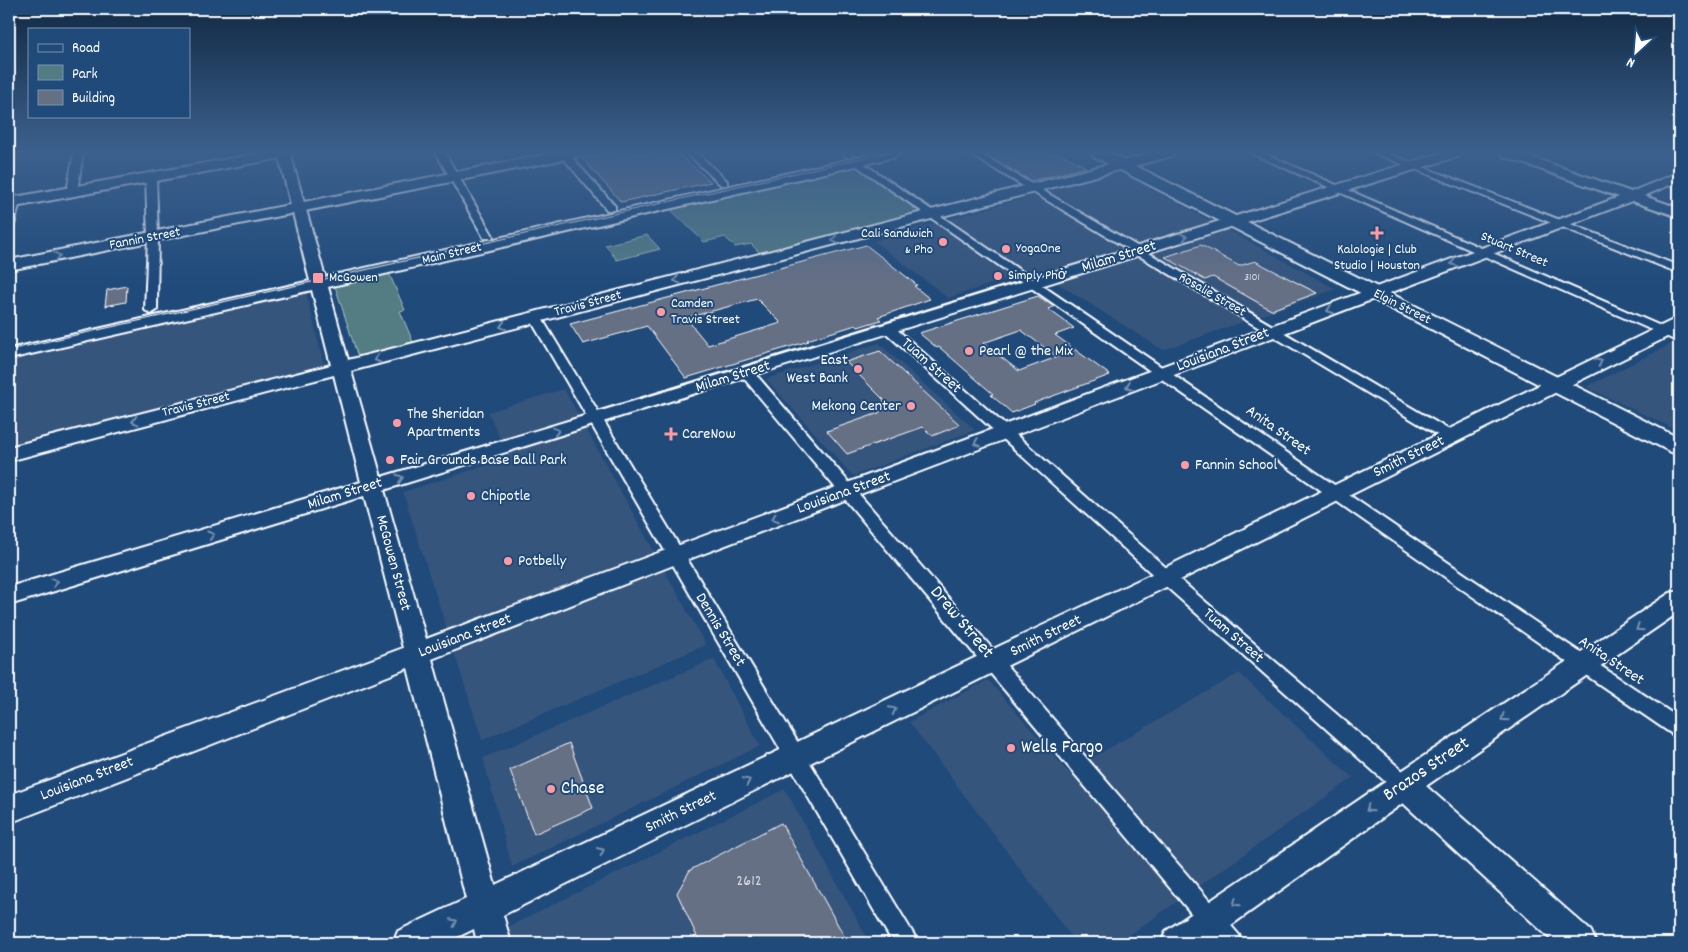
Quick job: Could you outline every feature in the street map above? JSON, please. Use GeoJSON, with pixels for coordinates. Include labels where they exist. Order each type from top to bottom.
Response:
{"type":"FeatureCollection","features":[{"type":"Feature","properties":{"kind":"main road"},"geometry":{"type":"LineString","coordinates":[[12,202],[37,197]]}},
{"type":"Feature","properties":{"kind":"main road","name":"McGowen Street"},"geometry":{"type":"LineString","coordinates":[[296,197],[494,943]]}},
{"type":"Feature","properties":{"kind":"main road","name":"Fannin Street"},"geometry":{"type":"LineString","coordinates":[[9,265],[352,197]]}},
{"type":"Feature","properties":{"kind":"main road","name":"Main Street"},"geometry":{"type":"LineString","coordinates":[[9,354],[488,236],[659,197]]}},
{"type":"Feature","properties":{"kind":"main road","name":"Main Street"},"geometry":{"type":"LineString","coordinates":[[9,342],[151,310],[318,279],[672,197]]}},
{"type":"Feature","properties":{"kind":"main road","name":"Travis Street"},"geometry":{"type":"LineString","coordinates":[[9,454],[996,197]]}},
{"type":"Feature","properties":{"kind":"main road","name":"Elgin Street"},"geometry":{"type":"LineString","coordinates":[[1186,197],[1679,447]]}},
{"type":"Feature","properties":{"kind":"main road","name":"Milam Street"},"geometry":{"type":"LineString","coordinates":[[9,596],[596,420],[1314,197]]}},
{"type":"Feature","properties":{"kind":"main road","name":"Louisiana Street"},"geometry":{"type":"LineString","coordinates":[[9,809],[676,555],[1164,374],[1272,331],[1630,197]]}},
{"type":"Feature","properties":{"kind":"main road"},"geometry":{"type":"LineString","coordinates":[[1632,197],[1679,213]]}},
{"type":"Feature","properties":{"kind":"main road","name":"Smith Street"},"geometry":{"type":"LineString","coordinates":[[410,943],[796,758],[1452,437],[1555,384],[1674,331]]}},
{"type":"Feature","properties":{"kind":"main road","name":"Brazos Street"},"geometry":{"type":"LineString","coordinates":[[1178,943],[1404,785],[1679,600]]}},
{"type":"Feature","properties":{"kind":"main road","name":"Tuam Street"},"geometry":{"type":"LineString","coordinates":[[1404,785],[1579,943]]}},
{"type":"Feature","properties":{"kind":"street"},"geometry":{"type":"LineString","coordinates":[[151,310],[153,238],[152,197]]}},
{"type":"Feature","properties":{"kind":"street"},"geometry":{"type":"LineString","coordinates":[[466,197],[488,236]]}},
{"type":"Feature","properties":{"kind":"street"},"geometry":{"type":"LineString","coordinates":[[603,197],[611,208]]}},
{"type":"Feature","properties":{"kind":"street","name":"Anita Street"},"geometry":{"type":"LineString","coordinates":[[910,197],[1679,728]]}},
{"type":"Feature","properties":{"kind":"street","name":"Rosalie Street"},"geometry":{"type":"LineString","coordinates":[[1048,197],[1452,437]]}},
{"type":"Feature","properties":{"kind":"street","name":"Stuart Street"},"geometry":{"type":"LineString","coordinates":[[1355,197],[1674,331]]}},
{"type":"Feature","properties":{"kind":"street"},"geometry":{"type":"LineString","coordinates":[[1490,197],[1679,270]]}},
{"type":"Feature","properties":{"kind":"street"},"geometry":{"type":"LineString","coordinates":[[9,225],[12,202]]}},
{"type":"Feature","properties":{"kind":"street","name":"Dennis Street"},"geometry":{"type":"LineString","coordinates":[[536,317],[906,943]]}},
{"type":"Feature","properties":{"kind":"street","name":"Tuam Street"},"geometry":{"type":"LineString","coordinates":[[888,328],[1166,577],[1404,785]]}},
{"type":"Feature","properties":{"kind":"street","name":"Drew Street"},"geometry":{"type":"LineString","coordinates":[[747,373],[1231,943]]}},
{"type":"Feature","properties":{"kind":"shaded area"},"geometry":{"type":"Polygon","coordinates":[[[1027,197],[1168,197],[1336,289],[1163,350],[1036,270],[948,298],[874,241],[1027,197]]]}},
{"type":"Feature","properties":{"kind":"shaded area"},"geometry":{"type":"Polygon","coordinates":[[[305,288],[325,368],[9,450],[9,357],[305,288]]]}},
{"type":"Feature","properties":{"kind":"shaded area"},"geometry":{"type":"Polygon","coordinates":[[[1679,340],[1679,431],[1586,387],[1679,340]]]}},
{"type":"Feature","properties":{"kind":"shaded area","name":"Mekong Center"},"geometry":{"type":"Polygon","coordinates":[[[879,343],[975,430],[853,476],[766,379],[879,343]]]}},
{"type":"Feature","properties":{"kind":"shaded area"},"geometry":{"type":"Polygon","coordinates":[[[564,389],[706,645],[482,740],[403,492],[509,458],[488,412],[564,389]]]}},
{"type":"Feature","properties":{"kind":"shaded area"},"geometry":{"type":"Polygon","coordinates":[[[714,659],[760,746],[512,867],[483,758],[714,659]]]}},
{"type":"Feature","properties":{"kind":"shaded area"},"geometry":{"type":"Polygon","coordinates":[[[1239,673],[1353,778],[1118,943],[1076,943],[909,722],[988,680],[1068,772],[1239,673]]]}},
{"type":"Feature","properties":{"kind":"shaded area"},"geometry":{"type":"Polygon","coordinates":[[[785,789],[870,943],[476,943],[785,789]]]}},
{"type":"Feature","properties":{"kind":"green space"},"geometry":{"type":"Polygon","coordinates":[[[706,197],[902,197],[921,211],[760,253],[751,244],[735,247],[725,237],[704,242],[667,206],[706,197]]]}},
{"type":"Feature","properties":{"kind":"green space"},"geometry":{"type":"Polygon","coordinates":[[[647,235],[660,249],[617,260],[605,245],[647,235]]]}},
{"type":"Feature","properties":{"kind":"green space"},"geometry":{"type":"Polygon","coordinates":[[[388,271],[405,310],[400,311],[413,342],[358,357],[334,283],[388,271]]]}},
{"type":"Feature","properties":{"kind":"building"},"geometry":{"type":"Polygon","coordinates":[[[617,197],[642,197],[621,202],[617,197]]]}},
{"type":"Feature","properties":{"kind":"building","name":"Camden Travis Street"},"geometry":{"type":"Polygon","coordinates":[[[866,245],[917,285],[914,286],[930,299],[878,317],[881,320],[858,327],[856,325],[686,378],[647,326],[583,344],[570,324],[866,245]],[[757,299],[686,318],[708,345],[781,323],[757,299]]]}},
{"type":"Feature","properties":{"kind":"building"},"geometry":{"type":"Polygon","coordinates":[[[1201,245],[1239,266],[1255,261],[1317,293],[1271,310],[1213,277],[1205,280],[1165,257],[1201,245]]]}},
{"type":"Feature","properties":{"kind":"building"},"geometry":{"type":"Polygon","coordinates":[[[127,286],[126,302],[105,306],[107,290],[127,286]]]}},
{"type":"Feature","properties":{"kind":"building","name":"Pearl @ the Mix"},"geometry":{"type":"Polygon","coordinates":[[[1038,296],[1054,307],[1048,309],[1074,328],[1055,335],[1110,375],[1012,413],[939,347],[937,348],[919,333],[1038,296]],[[1021,330],[983,343],[1019,371],[1057,357],[1021,330]]]}},
{"type":"Feature","properties":{"kind":"building","name":"Mekong Center"},"geometry":{"type":"Polygon","coordinates":[[[880,351],[960,425],[932,436],[923,427],[847,454],[827,431],[879,413],[884,400],[846,362],[880,351]]]}},
{"type":"Feature","properties":{"kind":"building","name":"Chase"},"geometry":{"type":"Polygon","coordinates":[[[569,743],[593,808],[534,834],[510,770],[569,743]]]}},
{"type":"Feature","properties":{"kind":"building"},"geometry":{"type":"Polygon","coordinates":[[[781,823],[848,943],[700,943],[677,893],[690,870],[781,823]]]}},
{"type":"Feature","properties":{"kind":"tram line"},"geometry":{"type":"LineString","coordinates":[[9,350],[687,197]]}},
{"type":"Feature","properties":{"kind":"place","name":"Kalologie | Club Studio | Houston"},"geometry":{"type":"Point","coordinates":[1377,233]}},
{"type":"Feature","properties":{"kind":"place","name":"Cali Sandwich & Pho"},"geometry":{"type":"Point","coordinates":[943,242]}},
{"type":"Feature","properties":{"kind":"place","name":"YogaOne"},"geometry":{"type":"Point","coordinates":[1006,249]}},
{"type":"Feature","properties":{"kind":"place","name":"Simply Phở"},"geometry":{"type":"Point","coordinates":[998,276]}},
{"type":"Feature","properties":{"kind":"place","name":"McGowen"},"geometry":{"type":"Point","coordinates":[318,278]}},
{"type":"Feature","properties":{"kind":"place","name":"Camden Travis Street"},"geometry":{"type":"Point","coordinates":[661,312]}},
{"type":"Feature","properties":{"kind":"place","name":"Pearl @ the Mix"},"geometry":{"type":"Point","coordinates":[969,351]}},
{"type":"Feature","properties":{"kind":"place","name":"East West Bank"},"geometry":{"type":"Point","coordinates":[858,369]}},
{"type":"Feature","properties":{"kind":"place","name":"Mekong Center"},"geometry":{"type":"Point","coordinates":[911,406]}},
{"type":"Feature","properties":{"kind":"place","name":"The Sheridan Apartments"},"geometry":{"type":"Point","coordinates":[397,423]}},
{"type":"Feature","properties":{"kind":"place","name":"CareNow"},"geometry":{"type":"Point","coordinates":[671,434]}},
{"type":"Feature","properties":{"kind":"place","name":"Fair Grounds Base Ball Park"},"geometry":{"type":"Point","coordinates":[390,460]}},
{"type":"Feature","properties":{"kind":"place","name":"Fannin School"},"geometry":{"type":"Point","coordinates":[1185,465]}},
{"type":"Feature","properties":{"kind":"place","name":"Chipotle"},"geometry":{"type":"Point","coordinates":[471,496]}},
{"type":"Feature","properties":{"kind":"place","name":"Potbelly"},"geometry":{"type":"Point","coordinates":[508,561]}},
{"type":"Feature","properties":{"kind":"place","name":"Wells Fargo"},"geometry":{"type":"Point","coordinates":[1011,748]}},
{"type":"Feature","properties":{"kind":"place","name":"Chase"},"geometry":{"type":"Point","coordinates":[551,789]}}]}
